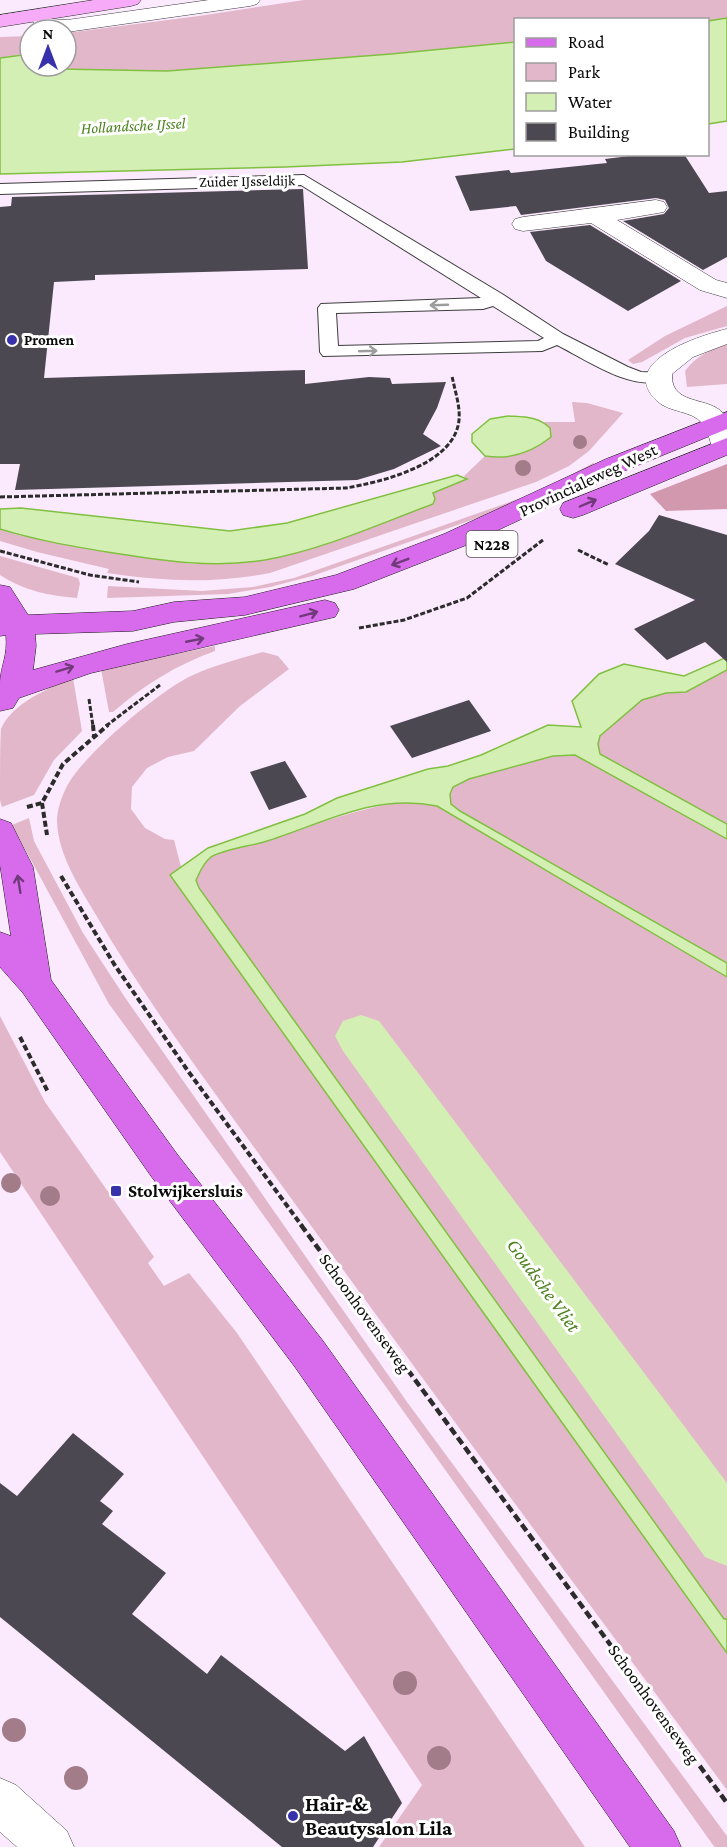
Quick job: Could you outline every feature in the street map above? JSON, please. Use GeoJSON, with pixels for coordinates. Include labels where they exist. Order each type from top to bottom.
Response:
{"type":"FeatureCollection","features":[{"type":"Feature","properties":{"kind":"main road"},"geometry":{"type":"LineString","coordinates":[[0,21],[131,0]]}},
{"type":"Feature","properties":{"kind":"main road","name":"Provincialeweg West"},"geometry":{"type":"LineString","coordinates":[[249,618],[398,563],[529,507],[615,465],[691,434],[724,434]]}},
{"type":"Feature","properties":{"kind":"main road","name":"Provincialeweg West"},"geometry":{"type":"LineString","coordinates":[[249,618],[342,605],[393,586],[636,482],[724,434]]}},
{"type":"Feature","properties":{"kind":"main road","name":"N228"},"geometry":{"type":"LineString","coordinates":[[8,613],[133,621],[174,612],[249,618]]}},
{"type":"Feature","properties":{"kind":"main road","name":"N228"},"geometry":{"type":"LineString","coordinates":[[5,697],[22,654],[23,638],[8,613]]}},
{"type":"Feature","properties":{"kind":"main road","name":"N228"},"geometry":{"type":"LineString","coordinates":[[5,697],[81,664],[249,618]]}},
{"type":"Feature","properties":{"kind":"main road"},"geometry":{"type":"LineString","coordinates":[[0,831],[17,867],[35,983]]}},
{"type":"Feature","properties":{"kind":"main road"},"geometry":{"type":"LineString","coordinates":[[0,904],[35,983]]}},
{"type":"Feature","properties":{"kind":"main road"},"geometry":{"type":"LineString","coordinates":[[0,945],[35,983],[164,1165],[309,1354],[658,1847]]}},
{"type":"Feature","properties":{"kind":"street"},"geometry":{"type":"LineString","coordinates":[[39,14],[44,24],[68,26],[250,0]]}},
{"type":"Feature","properties":{"kind":"street"},"geometry":{"type":"LineString","coordinates":[[523,224],[656,207]]}},
{"type":"Feature","properties":{"kind":"street"},"geometry":{"type":"LineString","coordinates":[[595,216],[708,285],[727,291]]}},
{"type":"Feature","properties":{"kind":"street"},"geometry":{"type":"LineString","coordinates":[[691,434],[672,416],[664,388],[662,367],[685,351],[727,336]]}},
{"type":"Feature","properties":{"kind":"street","name":"Zuider IJsseldijk"},"geometry":{"type":"LineString","coordinates":[[664,388],[699,408],[724,434]]}},
{"type":"Feature","properties":{"kind":"street"},"geometry":{"type":"LineString","coordinates":[[0,1801],[51,1847]]}},
{"type":"Feature","properties":{"kind":"lane","name":"Zuider IJsseldijk"},"geometry":{"type":"LineString","coordinates":[[0,189],[304,180],[557,338],[622,371],[664,388]]}},
{"type":"Feature","properties":{"kind":"lane"},"geometry":{"type":"LineString","coordinates":[[496,298],[483,304],[327,308],[329,352],[542,346],[557,338]]}},
{"type":"Feature","properties":{"kind":"path"},"geometry":{"type":"LineString","coordinates":[[0,497],[346,488],[380,482],[428,461],[444,448],[458,428],[459,418],[448,349]]}},
{"type":"Feature","properties":{"kind":"path","name":"Provincialeweg West"},"geometry":{"type":"LineString","coordinates":[[354,629],[404,620],[467,598],[549,536]]}},
{"type":"Feature","properties":{"kind":"path"},"geometry":{"type":"LineString","coordinates":[[578,550],[609,565]]}},
{"type":"Feature","properties":{"kind":"path"},"geometry":{"type":"LineString","coordinates":[[0,551],[90,575]]}},
{"type":"Feature","properties":{"kind":"path"},"geometry":{"type":"LineString","coordinates":[[51,846],[42,803],[63,765],[116,718]]}},
{"type":"Feature","properties":{"kind":"path","name":"Schoonhovenseweg"},"geometry":{"type":"LineString","coordinates":[[58,865],[114,964],[188,1071],[727,1803]]}},
{"type":"Feature","properties":{"kind":"path"},"geometry":{"type":"LineString","coordinates":[[16,1030],[48,1092]]}},
{"type":"Feature","properties":{"kind":"green space"},"geometry":{"type":"Polygon","coordinates":[[[304,0],[727,0],[727,18],[709,21],[709,18],[514,18],[514,42],[167,71],[78,69],[78,31],[304,0]]]}},
{"type":"Feature","properties":{"kind":"green space"},"geometry":{"type":"Polygon","coordinates":[[[18,36],[18,56],[0,58],[0,37],[18,36]]]}},
{"type":"Feature","properties":{"kind":"green space"},"geometry":{"type":"Polygon","coordinates":[[[727,306],[727,326],[685,338],[642,362],[633,364],[628,360],[665,336],[727,306]]]}},
{"type":"Feature","properties":{"kind":"green space"},"geometry":{"type":"Polygon","coordinates":[[[727,343],[727,384],[687,387],[685,371],[689,366],[704,354],[727,343]]]}},
{"type":"Feature","properties":{"kind":"green space"},"geometry":{"type":"Polygon","coordinates":[[[572,402],[587,403],[623,413],[589,451],[569,466],[536,482],[270,573],[209,580],[128,576],[107,573],[109,569],[0,541],[0,529],[21,536],[191,564],[266,559],[325,543],[433,504],[433,493],[466,479],[464,476],[485,456],[514,456],[528,449],[550,428],[543,422],[575,422],[572,402]]]}},
{"type":"Feature","properties":{"kind":"green space"},"geometry":{"type":"Polygon","coordinates":[[[593,463],[597,466],[523,502],[312,576],[270,587],[228,594],[107,598],[108,586],[202,591],[253,587],[294,578],[541,491],[593,463]]]}},
{"type":"Feature","properties":{"kind":"green space"},"geometry":{"type":"Polygon","coordinates":[[[0,556],[78,578],[80,583],[77,598],[37,592],[18,585],[0,575],[0,556]]]}},
{"type":"Feature","properties":{"kind":"green space"},"geometry":{"type":"Polygon","coordinates":[[[215,646],[215,651],[161,677],[113,712],[109,712],[101,669],[215,646]]]}},
{"type":"Feature","properties":{"kind":"green space"},"geometry":{"type":"Polygon","coordinates":[[[263,652],[278,656],[289,669],[240,706],[194,751],[168,757],[147,768],[132,787],[131,809],[145,828],[165,839],[174,840],[181,867],[170,875],[727,1653],[727,1790],[197,1068],[115,946],[65,858],[58,834],[59,807],[67,786],[89,757],[143,708],[179,683],[210,668],[263,652]]]}},
{"type":"Feature","properties":{"kind":"green space"},"geometry":{"type":"Polygon","coordinates":[[[727,670],[727,824],[600,754],[598,744],[600,736],[642,700],[666,693],[686,692],[727,670]]]}},
{"type":"Feature","properties":{"kind":"green space"},"geometry":{"type":"Polygon","coordinates":[[[73,678],[82,731],[54,760],[34,795],[2,807],[0,800],[1,729],[6,720],[22,704],[73,678]]]}},
{"type":"Feature","properties":{"kind":"green space"},"geometry":{"type":"Polygon","coordinates":[[[575,755],[727,838],[727,963],[451,804],[450,794],[453,787],[469,779],[553,756],[575,755]]]}},
{"type":"Feature","properties":{"kind":"green space"},"geometry":{"type":"Polygon","coordinates":[[[412,801],[437,806],[727,977],[727,1619],[724,1620],[199,888],[196,880],[204,864],[216,854],[374,807],[412,801]]]}},
{"type":"Feature","properties":{"kind":"green space"},"geometry":{"type":"Polygon","coordinates":[[[29,818],[34,841],[83,933],[124,996],[407,1402],[727,1836],[727,1847],[713,1845],[244,1188],[109,1004],[12,825],[29,818]]]}},
{"type":"Feature","properties":{"kind":"green space"},"geometry":{"type":"Polygon","coordinates":[[[0,1016],[45,1102],[154,1257],[148,1263],[164,1286],[189,1273],[237,1333],[585,1847],[379,1847],[422,1785],[0,1152],[0,1016]]]}},
{"type":"Feature","properties":{"kind":"shaded area"},"geometry":{"type":"Polygon","coordinates":[[[727,464],[727,509],[666,511],[650,494],[727,464]]]}},
{"type":"Feature","properties":{"kind":"water"},"geometry":{"type":"Polygon","coordinates":[[[727,18],[727,121],[709,124],[709,21],[727,18]]]}},
{"type":"Feature","properties":{"kind":"water","name":"Hollandsche IJssel"},"geometry":{"type":"Polygon","coordinates":[[[514,42],[514,149],[402,162],[0,174],[0,58],[18,56],[18,78],[78,78],[78,69],[167,71],[514,42]]]}},
{"type":"Feature","properties":{"kind":"water"},"geometry":{"type":"Polygon","coordinates":[[[508,416],[540,421],[550,428],[551,437],[520,454],[503,457],[485,456],[472,442],[472,434],[490,419],[508,416]]]}},
{"type":"Feature","properties":{"kind":"water"},"geometry":{"type":"Polygon","coordinates":[[[457,475],[467,479],[433,493],[435,499],[433,504],[308,550],[245,563],[205,564],[146,558],[53,542],[0,529],[0,509],[21,508],[230,531],[287,523],[457,475]]]}},
{"type":"Feature","properties":{"kind":"water"},"geometry":{"type":"Polygon","coordinates":[[[727,657],[727,670],[686,692],[666,693],[642,700],[600,736],[598,744],[600,754],[727,824],[727,839],[575,755],[553,756],[469,779],[453,787],[450,794],[451,804],[460,811],[727,963],[727,977],[437,806],[413,803],[391,804],[348,812],[264,842],[229,850],[211,857],[196,880],[199,888],[724,1619],[727,1619],[727,1653],[170,875],[208,848],[305,814],[337,798],[481,755],[548,725],[581,727],[572,701],[599,674],[624,664],[684,676],[727,657]]]}},
{"type":"Feature","properties":{"kind":"building"},"geometry":{"type":"Polygon","coordinates":[[[630,156],[685,156],[709,193],[727,191],[727,257],[703,270],[623,221],[664,214],[669,208],[665,200],[656,198],[521,215],[516,206],[470,211],[455,176],[607,163],[605,159],[630,156]]]}},
{"type":"Feature","properties":{"kind":"building","name":"Promen"},"geometry":{"type":"Polygon","coordinates":[[[303,189],[308,269],[95,275],[95,280],[54,282],[44,378],[305,370],[305,384],[369,377],[390,378],[392,384],[446,382],[437,408],[423,434],[441,446],[394,469],[357,480],[15,490],[20,464],[0,464],[0,207],[11,206],[12,197],[303,189]]]}},
{"type":"Feature","properties":{"kind":"building"},"geometry":{"type":"Polygon","coordinates":[[[590,225],[681,281],[628,311],[546,261],[530,232],[590,225]]]}},
{"type":"Feature","properties":{"kind":"building"},"geometry":{"type":"Polygon","coordinates":[[[659,515],[727,535],[727,662],[705,642],[667,660],[634,629],[695,600],[615,564],[649,531],[659,515]]]}},
{"type":"Feature","properties":{"kind":"building"},"geometry":{"type":"Polygon","coordinates":[[[469,700],[491,731],[412,758],[390,726],[469,700]]]}},
{"type":"Feature","properties":{"kind":"building"},"geometry":{"type":"Polygon","coordinates":[[[285,761],[307,797],[269,810],[250,772],[285,761]]]}},
{"type":"Feature","properties":{"kind":"building"},"geometry":{"type":"Polygon","coordinates":[[[73,1433],[124,1474],[100,1501],[113,1511],[102,1524],[166,1573],[132,1614],[207,1674],[221,1655],[345,1751],[364,1736],[402,1803],[373,1847],[282,1847],[0,1617],[0,1483],[17,1496],[73,1433]]]}},
{"type":"Feature","properties":{"kind":"waterway","name":"Goudsche Vliet"},"geometry":{"type":"LineString","coordinates":[[361,1036],[727,1535]]}},
{"type":"Feature","properties":{"kind":"place","name":"Promen"},"geometry":{"type":"Point","coordinates":[12,340]}},
{"type":"Feature","properties":{"kind":"place","name":"Stolwijkersluis"},"geometry":{"type":"Point","coordinates":[116,1191]}},
{"type":"Feature","properties":{"kind":"place","name":"Hair-& Beautysalon Lila"},"geometry":{"type":"Point","coordinates":[293,1816]}}]}
